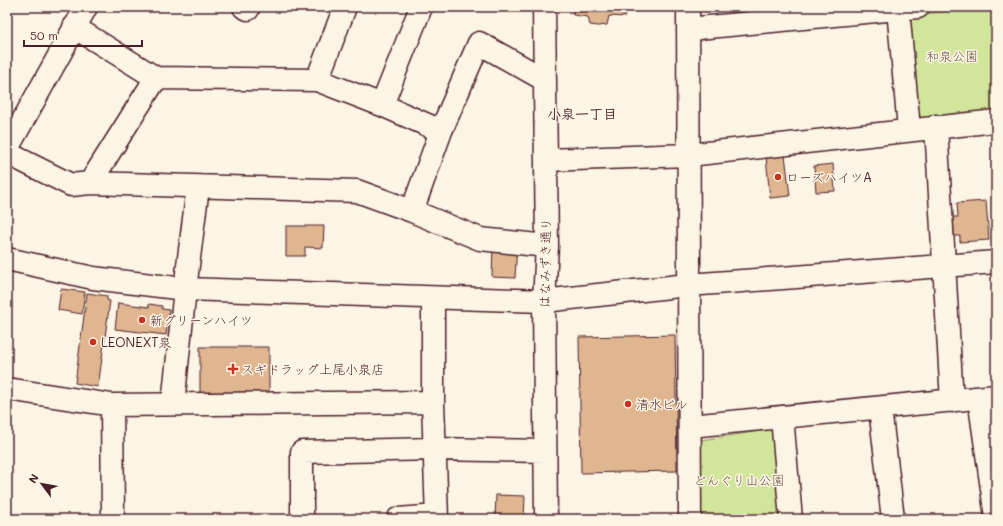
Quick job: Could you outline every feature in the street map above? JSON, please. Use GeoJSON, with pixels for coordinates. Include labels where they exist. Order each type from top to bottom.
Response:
{"type":"FeatureCollection","features":[{"type":"Feature","properties":{"kind":"street"},"geometry":{"type":"LineString","coordinates":[[7,149],[86,7]]}},
{"type":"Feature","properties":{"kind":"street"},"geometry":{"type":"LineString","coordinates":[[317,80],[345,7]]}},
{"type":"Feature","properties":{"kind":"street"},"geometry":{"type":"LineString","coordinates":[[382,105],[421,7]]}},
{"type":"Feature","properties":{"kind":"street","name":"はなみずき通り"},"geometry":{"type":"LineString","coordinates":[[544,7],[547,246],[544,300],[546,519]]}},
{"type":"Feature","properties":{"kind":"street"},"geometry":{"type":"LineString","coordinates":[[688,7],[690,519]]}},
{"type":"Feature","properties":{"kind":"street"},"geometry":{"type":"LineString","coordinates":[[688,28],[908,8],[909,129]]}},
{"type":"Feature","properties":{"kind":"street"},"geometry":{"type":"LineString","coordinates":[[74,27],[156,78],[317,80],[382,105],[441,131]]}},
{"type":"Feature","properties":{"kind":"street"},"geometry":{"type":"LineString","coordinates":[[412,211],[441,131],[479,43],[545,80]]}},
{"type":"Feature","properties":{"kind":"street"},"geometry":{"type":"LineString","coordinates":[[90,183],[156,78]]}},
{"type":"Feature","properties":{"kind":"street"},"geometry":{"type":"LineString","coordinates":[[546,160],[689,155],[936,126],[996,121]]}},
{"type":"Feature","properties":{"kind":"street"},"geometry":{"type":"LineString","coordinates":[[936,126],[952,401]]}},
{"type":"Feature","properties":{"kind":"street"},"geometry":{"type":"LineString","coordinates":[[7,153],[71,185],[90,183],[357,191],[412,211],[480,239],[547,246]]}},
{"type":"Feature","properties":{"kind":"street"},"geometry":{"type":"LineString","coordinates":[[173,404],[184,289],[198,187]]}},
{"type":"Feature","properties":{"kind":"street"},"geometry":{"type":"LineString","coordinates":[[7,259],[93,278],[184,289],[433,298],[544,300],[688,285],[996,262]]}},
{"type":"Feature","properties":{"kind":"street"},"geometry":{"type":"LineString","coordinates":[[398,519],[436,518],[433,402],[433,298]]}},
{"type":"Feature","properties":{"kind":"street"},"geometry":{"type":"LineString","coordinates":[[7,388],[112,405],[433,402]]}},
{"type":"Feature","properties":{"kind":"street"},"geometry":{"type":"LineString","coordinates":[[690,426],[988,397],[996,517]]}},
{"type":"Feature","properties":{"kind":"street"},"geometry":{"type":"LineString","coordinates":[[112,405],[113,519]]}},
{"type":"Feature","properties":{"kind":"street"},"geometry":{"type":"LineString","coordinates":[[880,408],[893,519]]}},
{"type":"Feature","properties":{"kind":"street"},"geometry":{"type":"LineString","coordinates":[[782,417],[791,519]]}},
{"type":"Feature","properties":{"kind":"street"},"geometry":{"type":"LineString","coordinates":[[302,519],[302,452],[434,449],[546,451]]}},
{"type":"Feature","properties":{"kind":"green space","name":"和泉公園"},"geometry":{"type":"Polygon","coordinates":[[[996,7],[996,115],[918,123],[908,15],[996,7]]]}},
{"type":"Feature","properties":{"kind":"green space","name":"どんぐり山公園"},"geometry":{"type":"Polygon","coordinates":[[[774,429],[781,519],[701,519],[700,440],[774,429]]]}},
{"type":"Feature","properties":{"kind":"building"},"geometry":{"type":"Polygon","coordinates":[[[573,7],[625,7],[625,17],[609,16],[607,25],[590,25],[588,17],[573,15],[573,7]]]}},
{"type":"Feature","properties":{"kind":"building","name":"ローズハイツA"},"geometry":{"type":"Polygon","coordinates":[[[785,155],[790,196],[770,198],[766,157],[785,155]]]}},
{"type":"Feature","properties":{"kind":"building"},"geometry":{"type":"Polygon","coordinates":[[[833,164],[835,191],[816,192],[814,166],[833,164]]]}},
{"type":"Feature","properties":{"kind":"building"},"geometry":{"type":"Polygon","coordinates":[[[986,201],[989,240],[960,242],[960,236],[954,236],[953,217],[958,217],[957,203],[986,201]]]}},
{"type":"Feature","properties":{"kind":"building"},"geometry":{"type":"Polygon","coordinates":[[[286,226],[324,226],[323,248],[305,247],[305,256],[286,256],[286,226]]]}},
{"type":"Feature","properties":{"kind":"building"},"geometry":{"type":"Polygon","coordinates":[[[493,244],[517,245],[515,278],[492,277],[493,244]]]}},
{"type":"Feature","properties":{"kind":"building"},"geometry":{"type":"Polygon","coordinates":[[[61,289],[85,292],[82,314],[58,310],[61,289]]]}},
{"type":"Feature","properties":{"kind":"building","name":"LEONEXT泉"},"geometry":{"type":"Polygon","coordinates":[[[87,293],[107,296],[107,300],[110,301],[98,387],[75,383],[87,293]]]}},
{"type":"Feature","properties":{"kind":"building","name":"新グリーンハイツ"},"geometry":{"type":"Polygon","coordinates":[[[118,303],[149,307],[149,304],[162,306],[162,309],[169,310],[166,335],[115,329],[118,303]]]}},
{"type":"Feature","properties":{"kind":"building","name":"清水ビル"},"geometry":{"type":"Polygon","coordinates":[[[675,335],[677,471],[581,473],[579,337],[675,335]]]}},
{"type":"Feature","properties":{"kind":"building"},"geometry":{"type":"Polygon","coordinates":[[[200,347],[269,347],[269,393],[200,393],[200,347]]]}},
{"type":"Feature","properties":{"kind":"building"},"geometry":{"type":"Polygon","coordinates":[[[496,495],[525,496],[524,519],[495,519],[496,495]]]}},
{"type":"Feature","properties":{"kind":"place","name":"ローズハイツA"},"geometry":{"type":"Point","coordinates":[778,177]}},
{"type":"Feature","properties":{"kind":"place","name":"新グリーンハイツ"},"geometry":{"type":"Point","coordinates":[142,320]}},
{"type":"Feature","properties":{"kind":"place","name":"LEONEXT泉"},"geometry":{"type":"Point","coordinates":[93,342]}},
{"type":"Feature","properties":{"kind":"place","name":"スギドラッグ上尾小泉店"},"geometry":{"type":"Point","coordinates":[233,369]}},
{"type":"Feature","properties":{"kind":"place","name":"清水ビル"},"geometry":{"type":"Point","coordinates":[628,404]}},
{"type":"Feature","properties":{"kind":"district","name":"小泉一丁目"},"geometry":{"type":"Point","coordinates":[582,114]}}]}
